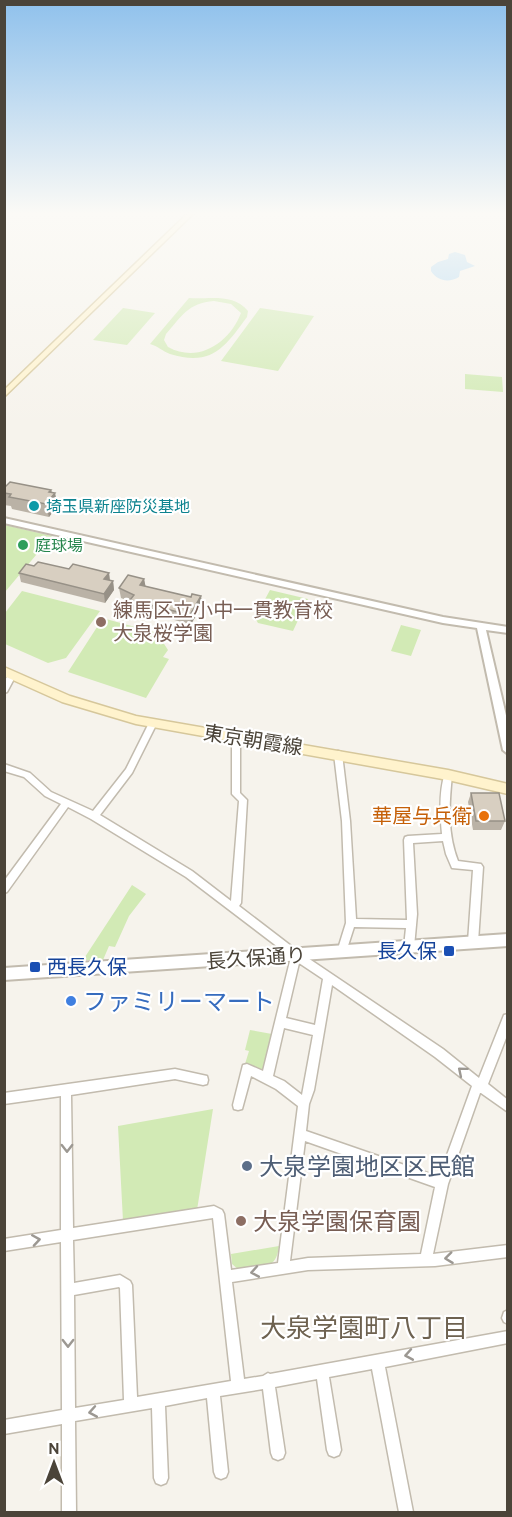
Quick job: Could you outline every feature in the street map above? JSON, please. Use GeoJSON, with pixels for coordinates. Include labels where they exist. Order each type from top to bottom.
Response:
{"type":"FeatureCollection","features":[{"type":"Feature","properties":{"kind":"main road"},"geometry":{"type":"LineString","coordinates":[[4,395],[117,285]]}},
{"type":"Feature","properties":{"kind":"main road","name":"東京朝霞線"},"geometry":{"type":"LineString","coordinates":[[8,673],[46,692],[97,710],[153,723],[448,775],[507,789]]}},
{"type":"Feature","properties":{"kind":"street"},"geometry":{"type":"LineString","coordinates":[[4,520],[249,577],[507,630]]}},
{"type":"Feature","properties":{"kind":"street"},"geometry":{"type":"LineString","coordinates":[[481,626],[507,750]]}},
{"type":"Feature","properties":{"kind":"street"},"geometry":{"type":"LineString","coordinates":[[4,690],[8,673]]}},
{"type":"Feature","properties":{"kind":"street"},"geometry":{"type":"LineString","coordinates":[[94,816],[129,771],[153,723]]}},
{"type":"Feature","properties":{"kind":"street"},"geometry":{"type":"LineString","coordinates":[[233,907],[236,903],[243,800],[236,794],[236,737]]}},
{"type":"Feature","properties":{"kind":"street"},"geometry":{"type":"LineString","coordinates":[[338,754],[346,821],[351,923],[342,952]]}},
{"type":"Feature","properties":{"kind":"street"},"geometry":{"type":"LineString","coordinates":[[4,767],[22,772],[48,794],[94,816],[164,858],[328,978],[388,1016],[450,1061],[507,1107]]}},
{"type":"Feature","properties":{"kind":"street"},"geometry":{"type":"LineString","coordinates":[[448,775],[445,837],[455,865],[478,867],[473,942]]}},
{"type":"Feature","properties":{"kind":"street"},"geometry":{"type":"LineString","coordinates":[[4,889],[66,803]]}},
{"type":"Feature","properties":{"kind":"street"},"geometry":{"type":"LineString","coordinates":[[410,947],[408,840],[445,837]]}},
{"type":"Feature","properties":{"kind":"street"},"geometry":{"type":"LineString","coordinates":[[351,923],[411,924]]}},
{"type":"Feature","properties":{"kind":"street","name":"長久保通り"},"geometry":{"type":"LineString","coordinates":[[4,974],[507,939]]}},
{"type":"Feature","properties":{"kind":"street"},"geometry":{"type":"LineString","coordinates":[[267,1078],[296,955]]}},
{"type":"Feature","properties":{"kind":"street"},"geometry":{"type":"LineString","coordinates":[[283,1268],[304,1104],[309,1090],[328,978]]}},
{"type":"Feature","properties":{"kind":"street"},"geometry":{"type":"LineString","coordinates":[[426,1260],[442,1184],[476,1090],[483,1082],[507,1019]]}},
{"type":"Feature","properties":{"kind":"street"},"geometry":{"type":"LineString","coordinates":[[280,1022],[319,1031]]}},
{"type":"Feature","properties":{"kind":"street"},"geometry":{"type":"LineString","coordinates":[[238,1106],[246,1070],[280,1085],[304,1104]]}},
{"type":"Feature","properties":{"kind":"street"},"geometry":{"type":"LineString","coordinates":[[4,1099],[175,1074],[203,1080]]}},
{"type":"Feature","properties":{"kind":"street"},"geometry":{"type":"LineString","coordinates":[[66,1090],[69,1512]]}},
{"type":"Feature","properties":{"kind":"street"},"geometry":{"type":"LineString","coordinates":[[300,1134],[442,1184]]}},
{"type":"Feature","properties":{"kind":"street"},"geometry":{"type":"LineString","coordinates":[[4,1245],[214,1212],[219,1217],[238,1385]]}},
{"type":"Feature","properties":{"kind":"street"},"geometry":{"type":"LineString","coordinates":[[226,1277],[308,1263],[426,1260],[507,1251]]}},
{"type":"Feature","properties":{"kind":"street"},"geometry":{"type":"LineString","coordinates":[[68,1290],[120,1281],[126,1285],[131,1405]]}},
{"type":"Feature","properties":{"kind":"street"},"geometry":{"type":"LineString","coordinates":[[4,1426],[322,1372],[507,1337]]}},
{"type":"Feature","properties":{"kind":"street"},"geometry":{"type":"LineString","coordinates":[[377,1361],[406,1512]]}},
{"type":"Feature","properties":{"kind":"street"},"geometry":{"type":"LineString","coordinates":[[322,1372],[334,1450]]}},
{"type":"Feature","properties":{"kind":"street"},"geometry":{"type":"LineString","coordinates":[[268,1380],[278,1453]]}},
{"type":"Feature","properties":{"kind":"street"},"geometry":{"type":"LineString","coordinates":[[213,1390],[220,1472]]}},
{"type":"Feature","properties":{"kind":"street"},"geometry":{"type":"LineString","coordinates":[[158,1400],[161,1478]]}},
{"type":"Feature","properties":{"kind":"green space"},"geometry":{"type":"Polygon","coordinates":[[[189,298],[227,299],[242,305],[248,311],[247,317],[232,337],[216,352],[207,356],[184,357],[170,354],[150,344],[189,298]],[[214,301],[198,304],[192,308],[181,316],[166,334],[164,340],[168,347],[180,352],[191,353],[212,347],[221,341],[229,333],[241,313],[231,304],[214,301]]]}},
{"type":"Feature","properties":{"kind":"green space"},"geometry":{"type":"Polygon","coordinates":[[[123,308],[155,313],[127,345],[93,340],[123,308]]]}},
{"type":"Feature","properties":{"kind":"green space"},"geometry":{"type":"Polygon","coordinates":[[[260,308],[314,316],[278,371],[221,361],[260,308]]]}},
{"type":"Feature","properties":{"kind":"green space"},"geometry":{"type":"Polygon","coordinates":[[[465,374],[502,377],[503,392],[465,389],[465,374]]]}},
{"type":"Feature","properties":{"kind":"green space"},"geometry":{"type":"Polygon","coordinates":[[[5,525],[52,536],[5,592],[5,525]]]}},
{"type":"Feature","properties":{"kind":"green space"},"geometry":{"type":"Polygon","coordinates":[[[270,590],[308,599],[293,631],[258,623],[255,618],[270,590]]]}},
{"type":"Feature","properties":{"kind":"green space"},"geometry":{"type":"Polygon","coordinates":[[[22,591],[100,611],[66,658],[48,663],[5,644],[5,613],[22,591]]]}},
{"type":"Feature","properties":{"kind":"green space"},"geometry":{"type":"Polygon","coordinates":[[[106,619],[157,633],[168,650],[163,657],[169,659],[146,698],[68,672],[99,624],[102,625],[106,619]]]}},
{"type":"Feature","properties":{"kind":"green space"},"geometry":{"type":"Polygon","coordinates":[[[401,625],[421,630],[411,656],[391,651],[401,625]]]}},
{"type":"Feature","properties":{"kind":"green space"},"geometry":{"type":"Polygon","coordinates":[[[132,885],[146,894],[129,916],[115,947],[109,946],[103,960],[83,960],[132,885]]]}},
{"type":"Feature","properties":{"kind":"green space"},"geometry":{"type":"Polygon","coordinates":[[[250,1030],[272,1034],[264,1068],[259,1071],[245,1064],[249,1051],[245,1050],[250,1030]]]}},
{"type":"Feature","properties":{"kind":"green space"},"geometry":{"type":"Polygon","coordinates":[[[213,1109],[197,1210],[123,1221],[118,1126],[213,1109]]]}},
{"type":"Feature","properties":{"kind":"green space"},"geometry":{"type":"Polygon","coordinates":[[[279,1246],[275,1260],[261,1268],[239,1270],[232,1264],[231,1254],[279,1246]]]}},
{"type":"Feature","properties":{"kind":"building"},"geometry":{"type":"Polygon","coordinates":[[[10,482],[51,490],[49,492],[55,493],[46,504],[9,497],[11,494],[4,493],[4,488],[10,482]]]}},
{"type":"Feature","properties":{"kind":"building"},"geometry":{"type":"Polygon","coordinates":[[[38,562],[69,569],[73,564],[109,573],[104,579],[113,581],[104,594],[19,573],[26,564],[34,566],[38,562]]]}},
{"type":"Feature","properties":{"kind":"building"},"geometry":{"type":"Polygon","coordinates":[[[128,575],[144,579],[140,585],[191,597],[192,594],[201,596],[190,615],[130,600],[134,595],[119,588],[128,575]]]}},
{"type":"Feature","properties":{"kind":"building"},"geometry":{"type":"Polygon","coordinates":[[[471,793],[499,793],[505,821],[476,821],[471,793]]]}},
{"type":"Feature","properties":{"kind":"place","name":"埼玉県新座防災基地"},"geometry":{"type":"Point","coordinates":[34,506]}},
{"type":"Feature","properties":{"kind":"place","name":"庭球場"},"geometry":{"type":"Point","coordinates":[23,545]}},
{"type":"Feature","properties":{"kind":"place","name":"練馬区立小中一貫教育校 大泉桜学園"},"geometry":{"type":"Point","coordinates":[101,622]}},
{"type":"Feature","properties":{"kind":"place","name":"華屋与兵衛"},"geometry":{"type":"Point","coordinates":[484,816]}},
{"type":"Feature","properties":{"kind":"place","name":"長久保"},"geometry":{"type":"Point","coordinates":[449,951]}},
{"type":"Feature","properties":{"kind":"place","name":"西長久保"},"geometry":{"type":"Point","coordinates":[35,967]}},
{"type":"Feature","properties":{"kind":"place","name":"ファミリーマート"},"geometry":{"type":"Point","coordinates":[71,1001]}},
{"type":"Feature","properties":{"kind":"place","name":"大泉学園地区区民館"},"geometry":{"type":"Point","coordinates":[247,1166]}},
{"type":"Feature","properties":{"kind":"place","name":"大泉学園保育園"},"geometry":{"type":"Point","coordinates":[241,1221]}},
{"type":"Feature","properties":{"kind":"district","name":"大泉学園町八丁目"},"geometry":{"type":"Point","coordinates":[364,1328]}}]}
